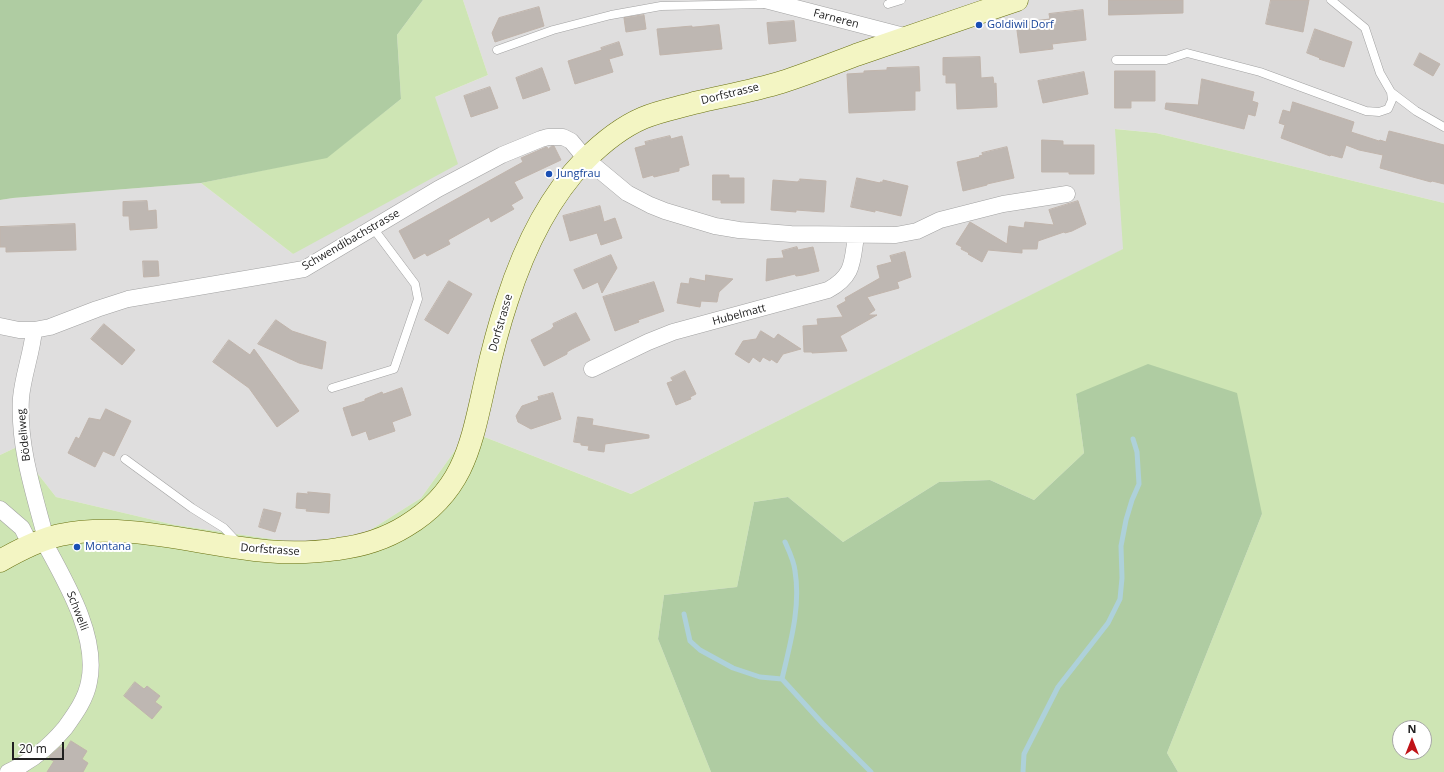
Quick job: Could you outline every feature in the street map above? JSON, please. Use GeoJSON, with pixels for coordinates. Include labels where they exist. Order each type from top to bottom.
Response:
{"type":"FeatureCollection","features":[{"type":"Feature","properties":{"kind":"street","name":"Dorfstrasse"},"geometry":{"type":"LineString","coordinates":[[0,561],[40,541],[63,535],[85,532],[133,532],[245,549],[287,552],[308,552],[350,547],[370,543],[386,537],[418,519],[431,508],[443,495],[463,465],[469,449],[498,332],[522,257],[533,235],[564,185],[586,159],[606,141],[624,128],[643,118],[667,110],[781,82],[908,37],[975,6],[1016,0]]}},
{"type":"Feature","properties":{"kind":"street","name":"Farneren"},"geometry":{"type":"LineString","coordinates":[[771,2],[908,37]]}},
{"type":"Feature","properties":{"kind":"street","name":"Schwendibachstrasse"},"geometry":{"type":"LineString","coordinates":[[0,326],[19,330],[34,330],[50,327],[97,308],[128,299],[304,269],[438,189],[502,155],[541,139],[556,137],[567,139],[576,146],[586,159]]}},
{"type":"Feature","properties":{"kind":"street"},"geometry":{"type":"LineString","coordinates":[[586,159],[633,196],[650,205],[716,226],[739,230],[791,234],[856,236],[896,235],[917,231],[940,220],[1003,204],[1067,194]]}},
{"type":"Feature","properties":{"kind":"street","name":"Hubelmatt"},"geometry":{"type":"LineString","coordinates":[[592,369],[648,342],[673,332],[828,290],[845,279],[850,272],[853,262],[856,236]]}},
{"type":"Feature","properties":{"kind":"street","name":"Bödeliweg"},"geometry":{"type":"LineString","coordinates":[[34,330],[33,346],[22,384],[21,419],[22,437],[40,541]]}},
{"type":"Feature","properties":{"kind":"street"},"geometry":{"type":"LineString","coordinates":[[0,509],[40,541]]}},
{"type":"Feature","properties":{"kind":"street","name":"Schwelli"},"geometry":{"type":"LineString","coordinates":[[8,772],[38,755],[59,735],[72,719],[82,701],[89,682],[90,664],[86,633],[68,587],[40,541]]}},
{"type":"Feature","properties":{"kind":"lane"},"geometry":{"type":"LineString","coordinates":[[888,4],[901,0]]}},
{"type":"Feature","properties":{"kind":"lane"},"geometry":{"type":"LineString","coordinates":[[1331,0],[1365,28],[1380,73],[1391,92],[1416,111],[1444,127]]}},
{"type":"Feature","properties":{"kind":"lane"},"geometry":{"type":"LineString","coordinates":[[497,50],[553,30],[611,15],[661,6],[754,5],[771,2]]}},
{"type":"Feature","properties":{"kind":"lane"},"geometry":{"type":"LineString","coordinates":[[1116,60],[1166,60],[1187,53],[1260,72],[1366,111],[1379,112],[1388,109],[1392,100],[1391,92]]}},
{"type":"Feature","properties":{"kind":"lane"},"geometry":{"type":"LineString","coordinates":[[332,388],[394,369],[418,299],[415,284],[373,228]]}},
{"type":"Feature","properties":{"kind":"lane"},"geometry":{"type":"LineString","coordinates":[[125,460],[192,508],[224,528],[245,549]]}},
{"type":"Feature","properties":{"kind":"shaded area"},"geometry":{"type":"Polygon","coordinates":[[[463,0],[1444,0],[1444,203],[1156,133],[1116,129],[1124,249],[631,494],[469,431],[421,498],[364,534],[298,543],[175,525],[56,497],[17,447],[0,455],[0,200],[201,183],[293,254],[435,97],[488,75],[463,0]]]}},
{"type":"Feature","properties":{"kind":"green space"},"geometry":{"type":"Polygon","coordinates":[[[0,0],[423,0],[397,35],[401,99],[327,158],[201,183],[0,200],[0,0]]]}},
{"type":"Feature","properties":{"kind":"green space"},"geometry":{"type":"Polygon","coordinates":[[[423,0],[463,0],[488,75],[435,97],[458,164],[293,254],[201,183],[327,157],[401,99],[397,35],[423,0]]]}},
{"type":"Feature","properties":{"kind":"green space"},"geometry":{"type":"Polygon","coordinates":[[[1115,129],[1156,133],[1444,203],[1444,772],[1178,772],[1167,753],[1262,514],[1076,394],[1084,453],[1034,500],[990,480],[939,482],[843,542],[788,497],[754,502],[737,587],[664,595],[658,639],[711,772],[0,772],[0,455],[17,447],[56,497],[175,525],[298,543],[364,534],[421,498],[469,431],[631,494],[1123,249],[1115,129]]]}},
{"type":"Feature","properties":{"kind":"green space"},"geometry":{"type":"Polygon","coordinates":[[[1148,364],[1237,393],[1262,514],[1167,753],[1178,772],[711,772],[658,639],[664,595],[737,587],[754,502],[788,497],[843,542],[939,482],[990,480],[1034,500],[1084,453],[1076,394],[1148,364]]]}},
{"type":"Feature","properties":{"kind":"building"},"geometry":{"type":"Polygon","coordinates":[[[1109,0],[1183,0],[1183,13],[1109,15],[1109,0]]]}},
{"type":"Feature","properties":{"kind":"building"},"geometry":{"type":"Polygon","coordinates":[[[1271,0],[1309,0],[1303,32],[1266,24],[1271,0]]]}},
{"type":"Feature","properties":{"kind":"building"},"geometry":{"type":"Polygon","coordinates":[[[539,7],[544,26],[495,42],[492,33],[499,18],[539,7]]]}},
{"type":"Feature","properties":{"kind":"building"},"geometry":{"type":"Polygon","coordinates":[[[1083,10],[1086,40],[1052,44],[1053,49],[1020,53],[1016,23],[1050,19],[1049,14],[1083,10]]]}},
{"type":"Feature","properties":{"kind":"building"},"geometry":{"type":"Polygon","coordinates":[[[644,15],[646,29],[626,32],[624,18],[644,15]]]}},
{"type":"Feature","properties":{"kind":"building"},"geometry":{"type":"Polygon","coordinates":[[[794,21],[796,41],[769,44],[767,23],[794,21]]]}},
{"type":"Feature","properties":{"kind":"building"},"geometry":{"type":"Polygon","coordinates":[[[719,25],[722,49],[660,55],[657,29],[719,25]]]}},
{"type":"Feature","properties":{"kind":"building"},"geometry":{"type":"Polygon","coordinates":[[[1315,29],[1352,42],[1344,67],[1319,59],[1320,58],[1307,53],[1315,29]]]}},
{"type":"Feature","properties":{"kind":"building"},"geometry":{"type":"Polygon","coordinates":[[[619,42],[623,55],[609,59],[613,72],[575,84],[568,61],[602,50],[601,48],[619,42]]]}},
{"type":"Feature","properties":{"kind":"building"},"geometry":{"type":"Polygon","coordinates":[[[1420,53],[1440,64],[1433,76],[1414,65],[1420,53]]]}},
{"type":"Feature","properties":{"kind":"building"},"geometry":{"type":"Polygon","coordinates":[[[980,57],[981,78],[993,77],[994,84],[996,83],[997,107],[957,109],[956,83],[946,83],[946,75],[943,75],[943,58],[980,57]]]}},
{"type":"Feature","properties":{"kind":"building"},"geometry":{"type":"Polygon","coordinates":[[[919,67],[920,91],[915,91],[915,110],[849,113],[847,74],[864,73],[864,71],[887,70],[887,68],[919,67]]]}},
{"type":"Feature","properties":{"kind":"building"},"geometry":{"type":"Polygon","coordinates":[[[542,68],[550,90],[523,99],[516,78],[542,68]]]}},
{"type":"Feature","properties":{"kind":"building"},"geometry":{"type":"Polygon","coordinates":[[[1115,71],[1155,71],[1155,101],[1131,101],[1131,108],[1115,108],[1115,71]]]}},
{"type":"Feature","properties":{"kind":"building"},"geometry":{"type":"Polygon","coordinates":[[[1084,72],[1088,94],[1043,103],[1038,81],[1084,72]]]}},
{"type":"Feature","properties":{"kind":"building"},"geometry":{"type":"Polygon","coordinates":[[[1202,79],[1254,92],[1252,101],[1258,103],[1255,116],[1248,114],[1244,129],[1165,109],[1166,103],[1198,105],[1202,79]]]}},
{"type":"Feature","properties":{"kind":"building"},"geometry":{"type":"Polygon","coordinates":[[[490,87],[498,108],[471,117],[464,96],[490,87]]]}},
{"type":"Feature","properties":{"kind":"building"},"geometry":{"type":"Polygon","coordinates":[[[1293,102],[1354,122],[1351,132],[1379,141],[1386,142],[1389,131],[1444,145],[1444,184],[1431,182],[1380,168],[1383,155],[1359,150],[1346,145],[1342,158],[1330,156],[1281,138],[1285,125],[1279,123],[1283,110],[1290,112],[1293,102]]]}},
{"type":"Feature","properties":{"kind":"building"},"geometry":{"type":"Polygon","coordinates":[[[670,136],[671,139],[682,136],[689,165],[679,168],[679,171],[643,178],[635,148],[646,145],[645,142],[670,136]]]}},
{"type":"Feature","properties":{"kind":"building"},"geometry":{"type":"Polygon","coordinates":[[[1042,140],[1063,141],[1063,145],[1094,145],[1094,174],[1042,172],[1042,140]]]}},
{"type":"Feature","properties":{"kind":"building"},"geometry":{"type":"Polygon","coordinates":[[[554,146],[561,160],[514,182],[523,198],[511,205],[514,209],[491,222],[489,217],[448,240],[450,244],[427,256],[425,253],[414,259],[399,231],[523,162],[521,158],[547,147],[548,149],[554,146]]]}},
{"type":"Feature","properties":{"kind":"building"},"geometry":{"type":"Polygon","coordinates":[[[1007,147],[1014,178],[963,191],[957,162],[980,157],[979,156],[983,155],[982,153],[1007,147]]]}},
{"type":"Feature","properties":{"kind":"building"},"geometry":{"type":"Polygon","coordinates":[[[713,175],[729,175],[729,178],[744,178],[744,203],[721,203],[721,200],[713,200],[713,175]]]}},
{"type":"Feature","properties":{"kind":"building"},"geometry":{"type":"Polygon","coordinates":[[[857,178],[880,183],[883,182],[883,180],[908,186],[901,216],[875,210],[875,212],[851,207],[857,178]]]}},
{"type":"Feature","properties":{"kind":"building"},"geometry":{"type":"Polygon","coordinates":[[[800,179],[826,181],[824,212],[771,210],[773,180],[798,182],[800,179]]]}},
{"type":"Feature","properties":{"kind":"building"},"geometry":{"type":"Polygon","coordinates":[[[147,201],[148,211],[156,210],[157,228],[130,230],[129,216],[123,216],[123,202],[147,201]]]}},
{"type":"Feature","properties":{"kind":"building"},"geometry":{"type":"Polygon","coordinates":[[[1078,201],[1086,224],[1072,231],[1064,232],[1038,241],[1037,249],[1022,249],[1022,253],[988,250],[982,262],[968,254],[969,253],[961,249],[962,247],[956,244],[970,222],[1007,244],[1009,226],[1024,228],[1025,222],[1054,225],[1049,210],[1078,201]]]}},
{"type":"Feature","properties":{"kind":"building"},"geometry":{"type":"Polygon","coordinates":[[[600,206],[604,222],[615,218],[622,238],[601,245],[597,233],[570,241],[563,216],[600,206]]]}},
{"type":"Feature","properties":{"kind":"building"},"geometry":{"type":"Polygon","coordinates":[[[75,224],[76,250],[6,252],[6,247],[0,247],[0,227],[75,224]]]}},
{"type":"Feature","properties":{"kind":"building"},"geometry":{"type":"Polygon","coordinates":[[[797,247],[798,250],[813,247],[819,271],[796,276],[795,274],[766,281],[767,259],[784,258],[782,251],[797,247]]]}},
{"type":"Feature","properties":{"kind":"building"},"geometry":{"type":"Polygon","coordinates":[[[905,252],[911,277],[897,282],[899,288],[867,297],[875,310],[869,315],[877,315],[840,336],[847,351],[804,352],[803,326],[818,325],[817,319],[843,317],[837,306],[846,301],[845,298],[880,278],[877,266],[892,262],[890,256],[905,252]]]}},
{"type":"Feature","properties":{"kind":"building"},"geometry":{"type":"Polygon","coordinates":[[[611,255],[617,268],[602,293],[598,282],[583,289],[574,270],[611,255]]]}},
{"type":"Feature","properties":{"kind":"building"},"geometry":{"type":"Polygon","coordinates":[[[143,261],[158,261],[159,276],[144,277],[143,261]]]}},
{"type":"Feature","properties":{"kind":"building"},"geometry":{"type":"Polygon","coordinates":[[[706,275],[733,279],[719,292],[717,302],[701,301],[700,307],[677,303],[681,283],[689,284],[690,278],[705,281],[706,275]]]}},
{"type":"Feature","properties":{"kind":"building"},"geometry":{"type":"Polygon","coordinates":[[[449,281],[472,294],[448,334],[425,320],[449,281]]]}},
{"type":"Feature","properties":{"kind":"building"},"geometry":{"type":"Polygon","coordinates":[[[654,282],[664,311],[638,320],[639,322],[615,331],[603,297],[654,282]]]}},
{"type":"Feature","properties":{"kind":"building"},"geometry":{"type":"Polygon","coordinates":[[[576,313],[590,340],[544,366],[531,340],[552,329],[554,327],[553,324],[576,313]]]}},
{"type":"Feature","properties":{"kind":"building"},"geometry":{"type":"Polygon","coordinates":[[[276,320],[292,331],[326,342],[322,369],[299,363],[258,344],[276,320]]]}},
{"type":"Feature","properties":{"kind":"building"},"geometry":{"type":"Polygon","coordinates":[[[104,324],[135,350],[122,365],[91,339],[104,324]]]}},
{"type":"Feature","properties":{"kind":"building"},"geometry":{"type":"Polygon","coordinates":[[[761,331],[774,339],[778,334],[801,349],[783,354],[777,363],[771,359],[770,361],[763,357],[760,362],[753,357],[749,363],[735,354],[743,341],[756,339],[761,331]]]}},
{"type":"Feature","properties":{"kind":"building"},"geometry":{"type":"Polygon","coordinates":[[[229,340],[250,355],[254,349],[299,411],[277,427],[249,388],[213,362],[229,340]]]}},
{"type":"Feature","properties":{"kind":"building"},"geometry":{"type":"Polygon","coordinates":[[[685,371],[696,394],[690,397],[691,399],[676,405],[667,383],[673,381],[671,378],[685,371]]]}},
{"type":"Feature","properties":{"kind":"building"},"geometry":{"type":"Polygon","coordinates":[[[402,388],[411,415],[392,422],[395,431],[369,440],[366,431],[352,436],[343,408],[365,401],[365,399],[382,392],[383,394],[402,388]]]}},
{"type":"Feature","properties":{"kind":"building"},"geometry":{"type":"Polygon","coordinates":[[[553,393],[561,419],[531,429],[518,422],[516,416],[522,406],[539,400],[538,397],[553,393]]]}},
{"type":"Feature","properties":{"kind":"building"},"geometry":{"type":"Polygon","coordinates":[[[106,409],[131,421],[114,456],[103,451],[95,467],[68,453],[76,437],[79,439],[89,418],[100,420],[106,409]]]}},
{"type":"Feature","properties":{"kind":"building"},"geometry":{"type":"Polygon","coordinates":[[[578,417],[593,419],[592,425],[649,435],[649,438],[605,444],[604,452],[588,450],[589,446],[574,442],[578,417]]]}},
{"type":"Feature","properties":{"kind":"building"},"geometry":{"type":"Polygon","coordinates":[[[308,492],[330,494],[329,513],[306,511],[307,509],[296,508],[297,493],[308,494],[308,492]]]}},
{"type":"Feature","properties":{"kind":"building"},"geometry":{"type":"Polygon","coordinates":[[[264,509],[281,513],[275,532],[259,527],[264,509]]]}},
{"type":"Feature","properties":{"kind":"building"},"geometry":{"type":"Polygon","coordinates":[[[135,682],[144,689],[147,686],[160,696],[155,702],[162,707],[152,719],[124,696],[135,682]]]}},
{"type":"Feature","properties":{"kind":"building"},"geometry":{"type":"Polygon","coordinates":[[[71,741],[87,751],[82,759],[88,763],[83,772],[47,772],[54,761],[49,759],[50,756],[60,747],[65,750],[71,741]]]}},
{"type":"Feature","properties":{"kind":"waterway"},"geometry":{"type":"LineString","coordinates":[[1023,772],[1024,754],[1058,687],[1108,623],[1120,599],[1122,578],[1121,546],[1126,520],[1139,484],[1137,452],[1133,439]]}},
{"type":"Feature","properties":{"kind":"waterway"},"geometry":{"type":"LineString","coordinates":[[782,679],[794,625],[797,598],[794,567],[785,542]]}},
{"type":"Feature","properties":{"kind":"waterway"},"geometry":{"type":"LineString","coordinates":[[684,614],[690,641],[700,650],[733,668],[760,677],[782,679],[823,724],[871,772]]}},
{"type":"Feature","properties":{"kind":"place","name":"Goldiwil Dorf"},"geometry":{"type":"Point","coordinates":[979,25]}},
{"type":"Feature","properties":{"kind":"place","name":"Jungfrau"},"geometry":{"type":"Point","coordinates":[549,174]}},
{"type":"Feature","properties":{"kind":"place","name":"Montana"},"geometry":{"type":"Point","coordinates":[77,547]}}]}
